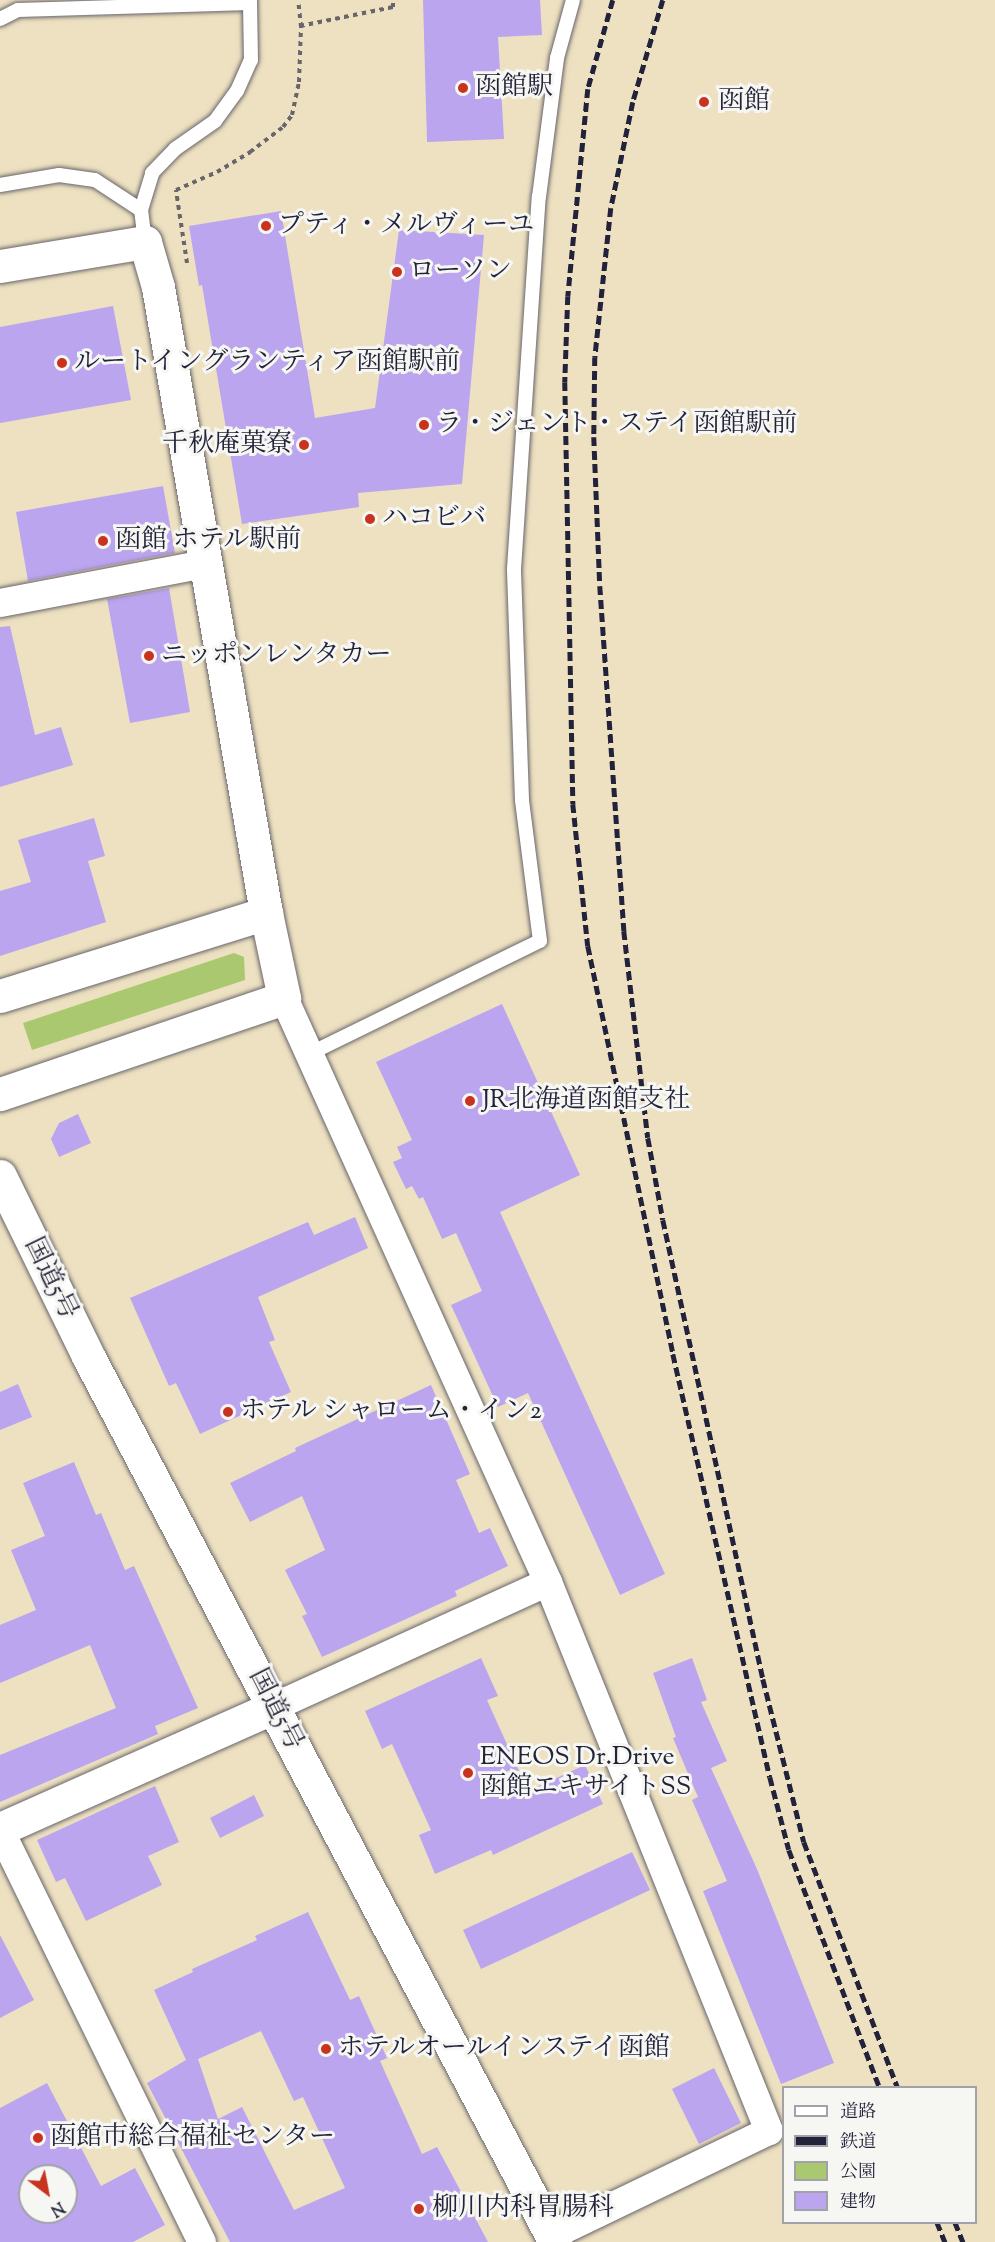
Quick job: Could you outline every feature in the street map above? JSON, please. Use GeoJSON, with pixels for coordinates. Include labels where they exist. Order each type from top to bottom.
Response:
{"type":"FeatureCollection","features":[{"type":"Feature","properties":{"kind":"main road"},"geometry":{"type":"LineString","coordinates":[[0,266],[143,226],[158,287],[204,564],[266,913],[284,998],[0,1094]]}},
{"type":"Feature","properties":{"kind":"main road"},"geometry":{"type":"LineString","coordinates":[[0,996],[266,913]]}},
{"type":"Feature","properties":{"kind":"main road","name":"国道5号"},"geometry":{"type":"LineString","coordinates":[[0,1176],[88,1356],[553,2239]]}},
{"type":"Feature","properties":{"kind":"main road"},"geometry":{"type":"LineString","coordinates":[[0,1829],[274,1707]]}},
{"type":"Feature","properties":{"kind":"street"},"geometry":{"type":"LineString","coordinates":[[0,603],[204,564]]}},
{"type":"Feature","properties":{"kind":"street"},"geometry":{"type":"LineString","coordinates":[[284,998],[548,1582],[769,2131],[553,2239]]}},
{"type":"Feature","properties":{"kind":"street"},"geometry":{"type":"LineString","coordinates":[[274,1707],[548,1582]]}},
{"type":"Feature","properties":{"kind":"street"},"geometry":{"type":"LineString","coordinates":[[0,1829],[202,2242]]}},
{"type":"Feature","properties":{"kind":"lane"},"geometry":{"type":"LineString","coordinates":[[309,1054],[540,941],[522,800],[514,569],[539,197],[557,58],[573,0]]}},
{"type":"Feature","properties":{"kind":"lane"},"geometry":{"type":"LineString","coordinates":[[0,19],[18,10],[250,2],[251,60],[237,91],[214,121],[175,149],[152,173],[143,226]]}},
{"type":"Feature","properties":{"kind":"lane"},"geometry":{"type":"LineString","coordinates":[[0,185],[59,176],[94,180],[143,226]]}},
{"type":"Feature","properties":{"kind":"path"},"geometry":{"type":"LineString","coordinates":[[188,271],[176,190],[217,172],[250,152],[283,127],[292,115],[299,82],[298,0]]}},
{"type":"Feature","properties":{"kind":"path"},"geometry":{"type":"LineString","coordinates":[[300,26],[393,7],[393,0]]}},
{"type":"Feature","properties":{"kind":"green space"},"geometry":{"type":"Polygon","coordinates":[[[234,953],[244,957],[245,980],[32,1050],[23,1023],[234,953]]]}},
{"type":"Feature","properties":{"kind":"building","name":"函館駅"},"geometry":{"type":"Polygon","coordinates":[[[423,0],[540,0],[542,35],[498,37],[504,139],[427,142],[423,0]]]}},
{"type":"Feature","properties":{"kind":"building"},"geometry":{"type":"Polygon","coordinates":[[[281,211],[315,418],[375,408],[399,230],[484,235],[462,484],[358,493],[359,507],[242,524],[202,285],[199,286],[189,226],[281,211]]]}},
{"type":"Feature","properties":{"kind":"building","name":"ルートイングランティア函館駅前"},"geometry":{"type":"Polygon","coordinates":[[[113,306],[131,400],[0,423],[0,327],[113,306]]]}},
{"type":"Feature","properties":{"kind":"building"},"geometry":{"type":"Polygon","coordinates":[[[163,486],[175,553],[28,581],[16,512],[163,486]]]}},
{"type":"Feature","properties":{"kind":"building","name":"ニッポンレンタカー"},"geometry":{"type":"Polygon","coordinates":[[[169,588],[190,712],[130,723],[107,599],[169,588]]]}},
{"type":"Feature","properties":{"kind":"building"},"geometry":{"type":"Polygon","coordinates":[[[10,626],[35,735],[61,727],[73,765],[0,787],[0,627],[10,626]]]}},
{"type":"Feature","properties":{"kind":"building"},"geometry":{"type":"Polygon","coordinates":[[[94,818],[105,856],[88,861],[106,922],[0,956],[0,891],[31,882],[18,840],[94,818]]]}},
{"type":"Feature","properties":{"kind":"building"},"geometry":{"type":"Polygon","coordinates":[[[502,1004],[580,1175],[500,1212],[665,1574],[620,1595],[528,1393],[498,1407],[451,1305],[482,1291],[456,1233],[442,1239],[423,1197],[419,1199],[412,1186],[406,1189],[393,1162],[402,1158],[397,1147],[412,1140],[376,1062],[502,1004]]]}},
{"type":"Feature","properties":{"kind":"building"},"geometry":{"type":"Polygon","coordinates":[[[78,1114],[91,1143],[59,1157],[51,1139],[59,1123],[78,1114]]]}},
{"type":"Feature","properties":{"kind":"building"},"geometry":{"type":"Polygon","coordinates":[[[355,1217],[368,1248],[258,1297],[275,1340],[269,1342],[291,1392],[200,1434],[176,1383],[169,1386],[130,1298],[308,1222],[314,1235],[355,1217]]]}},
{"type":"Feature","properties":{"kind":"building"},"geometry":{"type":"Polygon","coordinates":[[[18,1384],[32,1417],[0,1430],[0,1392],[18,1384]]]}},
{"type":"Feature","properties":{"kind":"building"},"geometry":{"type":"Polygon","coordinates":[[[431,1385],[470,1474],[456,1480],[479,1533],[490,1528],[508,1566],[455,1591],[457,1596],[322,1657],[302,1616],[307,1614],[285,1570],[325,1550],[302,1496],[250,1522],[230,1483],[296,1451],[295,1448],[431,1385]]]}},
{"type":"Feature","properties":{"kind":"building"},"geometry":{"type":"Polygon","coordinates":[[[74,1462],[96,1515],[101,1513],[125,1570],[134,1566],[198,1708],[155,1726],[158,1734],[0,1802],[0,1755],[116,1708],[90,1645],[0,1683],[0,1625],[36,1610],[11,1550],[45,1536],[23,1483],[74,1462]]]}},
{"type":"Feature","properties":{"kind":"building"},"geometry":{"type":"Polygon","coordinates":[[[481,1658],[498,1696],[487,1700],[528,1791],[585,1765],[603,1804],[493,1855],[491,1850],[435,1874],[419,1835],[431,1830],[392,1744],[382,1749],[365,1711],[481,1658]]]}},
{"type":"Feature","properties":{"kind":"building"},"geometry":{"type":"Polygon","coordinates":[[[692,1658],[707,1700],[701,1702],[727,1761],[711,1768],[757,1869],[834,2063],[781,2084],[703,1891],[727,1881],[692,1800],[698,1797],[673,1738],[676,1737],[653,1673],[692,1658]]]}},
{"type":"Feature","properties":{"kind":"building"},"geometry":{"type":"Polygon","coordinates":[[[155,1786],[179,1842],[148,1856],[162,1885],[86,1921],[65,1878],[56,1882],[37,1840],[155,1786]]]}},
{"type":"Feature","properties":{"kind":"building"},"geometry":{"type":"Polygon","coordinates":[[[254,1795],[264,1816],[220,1838],[210,1818],[254,1795]]]}},
{"type":"Feature","properties":{"kind":"building"},"geometry":{"type":"Polygon","coordinates":[[[632,1852],[650,1890],[481,1969],[463,1930],[632,1852]]]}},
{"type":"Feature","properties":{"kind":"building"},"geometry":{"type":"Polygon","coordinates":[[[308,1912],[350,2000],[359,1996],[387,2058],[380,2061],[422,2154],[437,2147],[488,2242],[230,2242],[147,2083],[186,2060],[154,1990],[193,1972],[192,1969],[257,1940],[255,1936],[308,1912]],[[261,2031],[198,2059],[218,2119],[242,2107],[294,2210],[345,2188],[303,2097],[294,2101],[261,2031]]]}},
{"type":"Feature","properties":{"kind":"building"},"geometry":{"type":"Polygon","coordinates":[[[0,1935],[34,2000],[0,2018],[0,1935]]]}},
{"type":"Feature","properties":{"kind":"building"},"geometry":{"type":"Polygon","coordinates":[[[714,2068],[741,2123],[699,2144],[672,2089],[714,2068]]]}},
{"type":"Feature","properties":{"kind":"building","name":"函館市総合福祉センター"},"geometry":{"type":"Polygon","coordinates":[[[47,2083],[101,2186],[135,2168],[165,2225],[133,2242],[0,2242],[0,2108],[47,2083]]]}},
{"type":"Feature","properties":{"kind":"railway"},"geometry":{"type":"LineString","coordinates":[[613,0],[588,89],[568,296],[565,382],[573,804],[588,946],[673,1354],[770,1777],[789,1850],[879,2086]]}},
{"type":"Feature","properties":{"kind":"railway"},"geometry":{"type":"LineString","coordinates":[[663,0],[633,102],[611,208],[595,357],[594,437],[600,586],[624,931],[648,1138],[663,1220],[763,1679],[804,1842],[897,2086]]}},
{"type":"Feature","properties":{"kind":"railway"},"geometry":{"type":"LineString","coordinates":[[938,2224],[945,2242]]}},
{"type":"Feature","properties":{"kind":"railway"},"geometry":{"type":"LineString","coordinates":[[956,2224],[963,2242]]}},
{"type":"Feature","properties":{"kind":"place","name":"函館駅"},"geometry":{"type":"Point","coordinates":[463,88]}},
{"type":"Feature","properties":{"kind":"place","name":"函館"},"geometry":{"type":"Point","coordinates":[704,102]}},
{"type":"Feature","properties":{"kind":"place","name":"プティ・メルヴィーユ"},"geometry":{"type":"Point","coordinates":[266,226]}},
{"type":"Feature","properties":{"kind":"place","name":"ローソン"},"geometry":{"type":"Point","coordinates":[397,272]}},
{"type":"Feature","properties":{"kind":"place","name":"ルートイングランティア函館駅前"},"geometry":{"type":"Point","coordinates":[62,363]}},
{"type":"Feature","properties":{"kind":"place","name":"ラ・ジェント・ステイ函館駅前"},"geometry":{"type":"Point","coordinates":[424,425]}},
{"type":"Feature","properties":{"kind":"place","name":"千秋庵菓寮"},"geometry":{"type":"Point","coordinates":[304,445]}},
{"type":"Feature","properties":{"kind":"place","name":"ハコビバ"},"geometry":{"type":"Point","coordinates":[370,519]}},
{"type":"Feature","properties":{"kind":"place","name":"函館 ホテル駅前"},"geometry":{"type":"Point","coordinates":[103,541]}},
{"type":"Feature","properties":{"kind":"place","name":"ニッポンレンタカー"},"geometry":{"type":"Point","coordinates":[149,656]}},
{"type":"Feature","properties":{"kind":"place","name":"JR北海道函館支社"},"geometry":{"type":"Point","coordinates":[470,1101]}},
{"type":"Feature","properties":{"kind":"place","name":"ホテル シャローム・イン2"},"geometry":{"type":"Point","coordinates":[228,1412]}},
{"type":"Feature","properties":{"kind":"place","name":"ENEOS Dr.Drive 函館エキサイトSS"},"geometry":{"type":"Point","coordinates":[468,1773]}},
{"type":"Feature","properties":{"kind":"place","name":"ホテルオールインステイ函館"},"geometry":{"type":"Point","coordinates":[326,2049]}},
{"type":"Feature","properties":{"kind":"place","name":"函館市総合福祉センター"},"geometry":{"type":"Point","coordinates":[38,2138]}},
{"type":"Feature","properties":{"kind":"place","name":"柳川内科胃腸科"},"geometry":{"type":"Point","coordinates":[419,2209]}}]}
